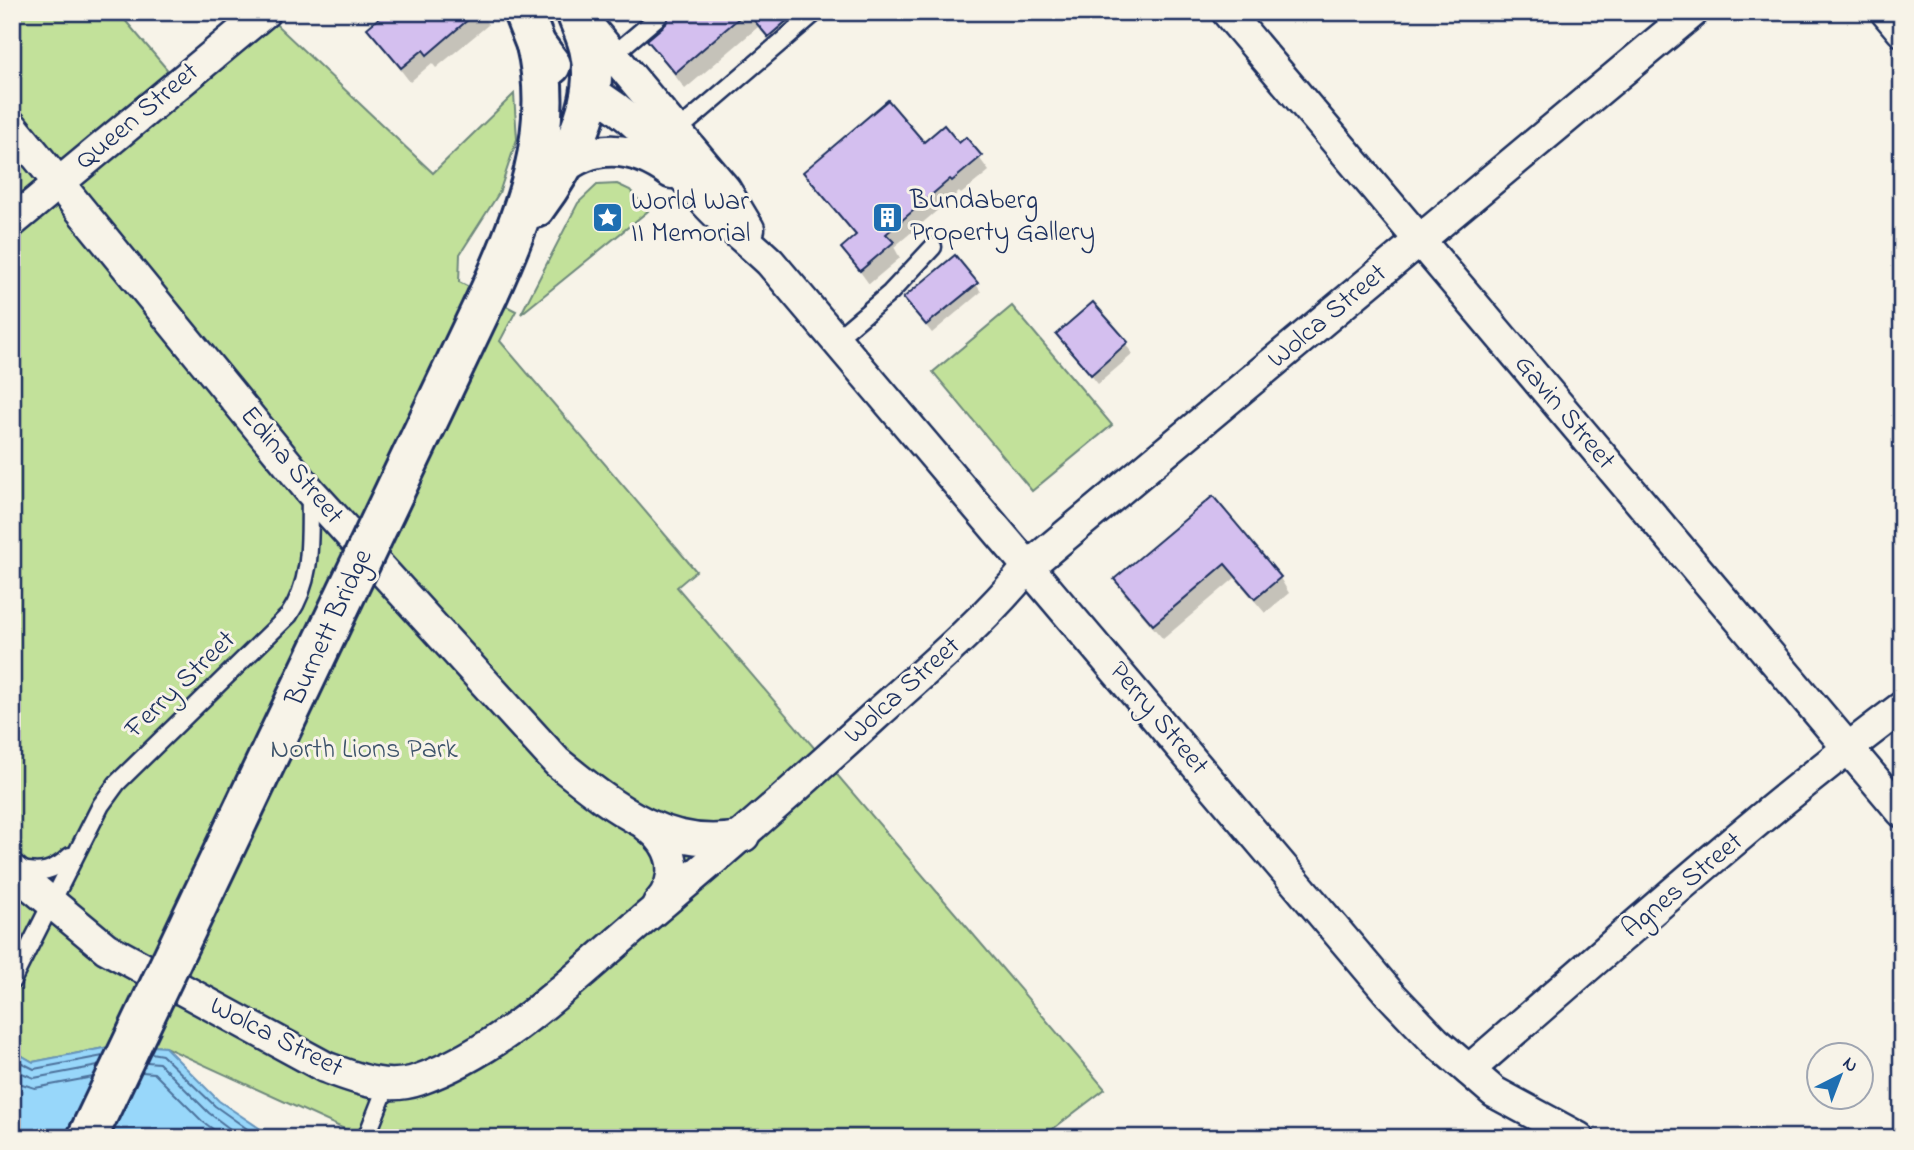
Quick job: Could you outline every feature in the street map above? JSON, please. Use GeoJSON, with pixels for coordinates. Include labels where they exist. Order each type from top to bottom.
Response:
{"type":"FeatureCollection","features":[{"type":"Feature","properties":{"kind":"main road","name":"Burnett Bridge"},"geometry":{"type":"LineString","coordinates":[[87,1138],[517,232],[557,173],[584,118],[590,91],[591,55],[576,12]]}},
{"type":"Feature","properties":{"kind":"main road","name":"Burnett Bridge"},"geometry":{"type":"LineString","coordinates":[[517,232],[542,132],[544,91],[529,28]]}},
{"type":"Feature","properties":{"kind":"main road","name":"Perry Street"},"geometry":{"type":"LineString","coordinates":[[529,28],[561,74],[590,91]]}},
{"type":"Feature","properties":{"kind":"street","name":"Queen Street"},"geometry":{"type":"LineString","coordinates":[[12,222],[265,12]]}},
{"type":"Feature","properties":{"kind":"street","name":"Perry Street"},"geometry":{"type":"LineString","coordinates":[[576,12],[725,189],[770,262]]}},
{"type":"Feature","properties":{"kind":"street","name":"Gavin Street"},"geometry":{"type":"LineString","coordinates":[[1227,12],[1846,749],[1902,812]]}},
{"type":"Feature","properties":{"kind":"street","name":"Wolca Street"},"geometry":{"type":"LineString","coordinates":[[49,903],[106,948],[325,1067],[355,1079],[387,1085],[415,1081],[485,1047],[519,1024],[744,836],[993,610],[1029,566],[1693,12]]}},
{"type":"Feature","properties":{"kind":"street"},"geometry":{"type":"LineString","coordinates":[[1886,12],[1902,31]]}},
{"type":"Feature","properties":{"kind":"street","name":"Perry Street"},"geometry":{"type":"LineString","coordinates":[[590,91],[617,106],[638,124],[708,205],[770,262],[1389,993],[1494,1092],[1578,1138]]}},
{"type":"Feature","properties":{"kind":"street","name":"Edina Street"},"geometry":{"type":"LineString","coordinates":[[12,126],[310,491],[557,762],[595,792],[637,819],[666,833],[718,841],[744,836]]}},
{"type":"Feature","properties":{"kind":"street"},"geometry":{"type":"LineString","coordinates":[[557,173],[579,157],[604,150],[625,150],[656,162],[708,205]]}},
{"type":"Feature","properties":{"kind":"street","name":"Agnes Street"},"geometry":{"type":"LineString","coordinates":[[1469,1070],[1846,749],[1902,707]]}},
{"type":"Feature","properties":{"kind":"street"},"geometry":{"type":"LineString","coordinates":[[637,819],[656,833],[673,858],[671,884],[648,916]]}},
{"type":"Feature","properties":{"kind":"street"},"geometry":{"type":"LineString","coordinates":[[12,868],[49,903]]}},
{"type":"Feature","properties":{"kind":"lane"},"geometry":{"type":"LineString","coordinates":[[676,132],[816,12]]}},
{"type":"Feature","properties":{"kind":"lane"},"geometry":{"type":"LineString","coordinates":[[614,54],[659,16]]}},
{"type":"Feature","properties":{"kind":"lane"},"geometry":{"type":"LineString","coordinates":[[836,339],[890,293],[933,247]]}},
{"type":"Feature","properties":{"kind":"lane","name":"Ferry Street"},"geometry":{"type":"LineString","coordinates":[[12,981],[49,903],[101,805],[117,783],[289,615],[302,597],[308,562],[310,491]]}},
{"type":"Feature","properties":{"kind":"lane","name":"Ferry Street"},"geometry":{"type":"LineString","coordinates":[[308,562],[316,540],[323,534],[338,532],[360,547]]}},
{"type":"Feature","properties":{"kind":"lane","name":"Ferry Street"},"geometry":{"type":"LineString","coordinates":[[12,868],[30,873],[45,873],[58,867],[81,843]]}},
{"type":"Feature","properties":{"kind":"lane"},"geometry":{"type":"LineString","coordinates":[[366,1138],[387,1085]]}},
{"type":"Feature","properties":{"kind":"green space","name":"North Lions Park"},"geometry":{"type":"Polygon","coordinates":[[[12,12],[118,12],[177,81],[263,12],[433,173],[514,94],[517,139],[499,193],[460,254],[459,282],[516,311],[500,341],[696,571],[677,587],[1105,1089],[1041,1138],[364,1138],[165,1047],[124,1044],[33,1062],[12,1050],[12,12]]]}},
{"type":"Feature","properties":{"kind":"green space"},"geometry":{"type":"Polygon","coordinates":[[[617,184],[630,190],[648,211],[521,314],[578,203],[597,185],[617,184]]]}},
{"type":"Feature","properties":{"kind":"green space"},"geometry":{"type":"Polygon","coordinates":[[[1012,306],[1112,425],[1032,491],[933,372],[1012,306]]]}},
{"type":"Feature","properties":{"kind":"water"},"geometry":{"type":"Polygon","coordinates":[[[124,1044],[165,1047],[219,1101],[274,1138],[12,1138],[12,1050],[33,1062],[124,1044]]]}},
{"type":"Feature","properties":{"kind":"building"},"geometry":{"type":"Polygon","coordinates":[[[386,12],[477,12],[427,55],[423,50],[401,68],[367,28],[386,12]]]}},
{"type":"Feature","properties":{"kind":"building"},"geometry":{"type":"Polygon","coordinates":[[[669,12],[746,12],[675,73],[647,40],[666,24],[669,12]]]}},
{"type":"Feature","properties":{"kind":"building"},"geometry":{"type":"Polygon","coordinates":[[[747,12],[797,12],[768,37],[747,12]]]}},
{"type":"Feature","properties":{"kind":"building"},"geometry":{"type":"Polygon","coordinates":[[[888,100],[924,142],[944,125],[959,143],[966,137],[982,156],[952,181],[950,179],[886,234],[894,242],[860,271],[841,248],[856,235],[803,172],[888,100]]]}},
{"type":"Feature","properties":{"kind":"building"},"geometry":{"type":"Polygon","coordinates":[[[955,255],[978,283],[926,325],[903,298],[955,255]]]}},
{"type":"Feature","properties":{"kind":"building"},"geometry":{"type":"Polygon","coordinates":[[[1093,302],[1128,342],[1091,375],[1056,334],[1093,302]]]}},
{"type":"Feature","properties":{"kind":"building"},"geometry":{"type":"Polygon","coordinates":[[[1213,496],[1281,577],[1255,599],[1225,564],[1153,625],[1114,579],[1213,496]]]}},
{"type":"Feature","properties":{"kind":"place","name":"Bundaberg Property Gallery"},"geometry":{"type":"Point","coordinates":[887,217]}},
{"type":"Feature","properties":{"kind":"place","name":"World War II Memorial"},"geometry":{"type":"Point","coordinates":[608,218]}}]}
